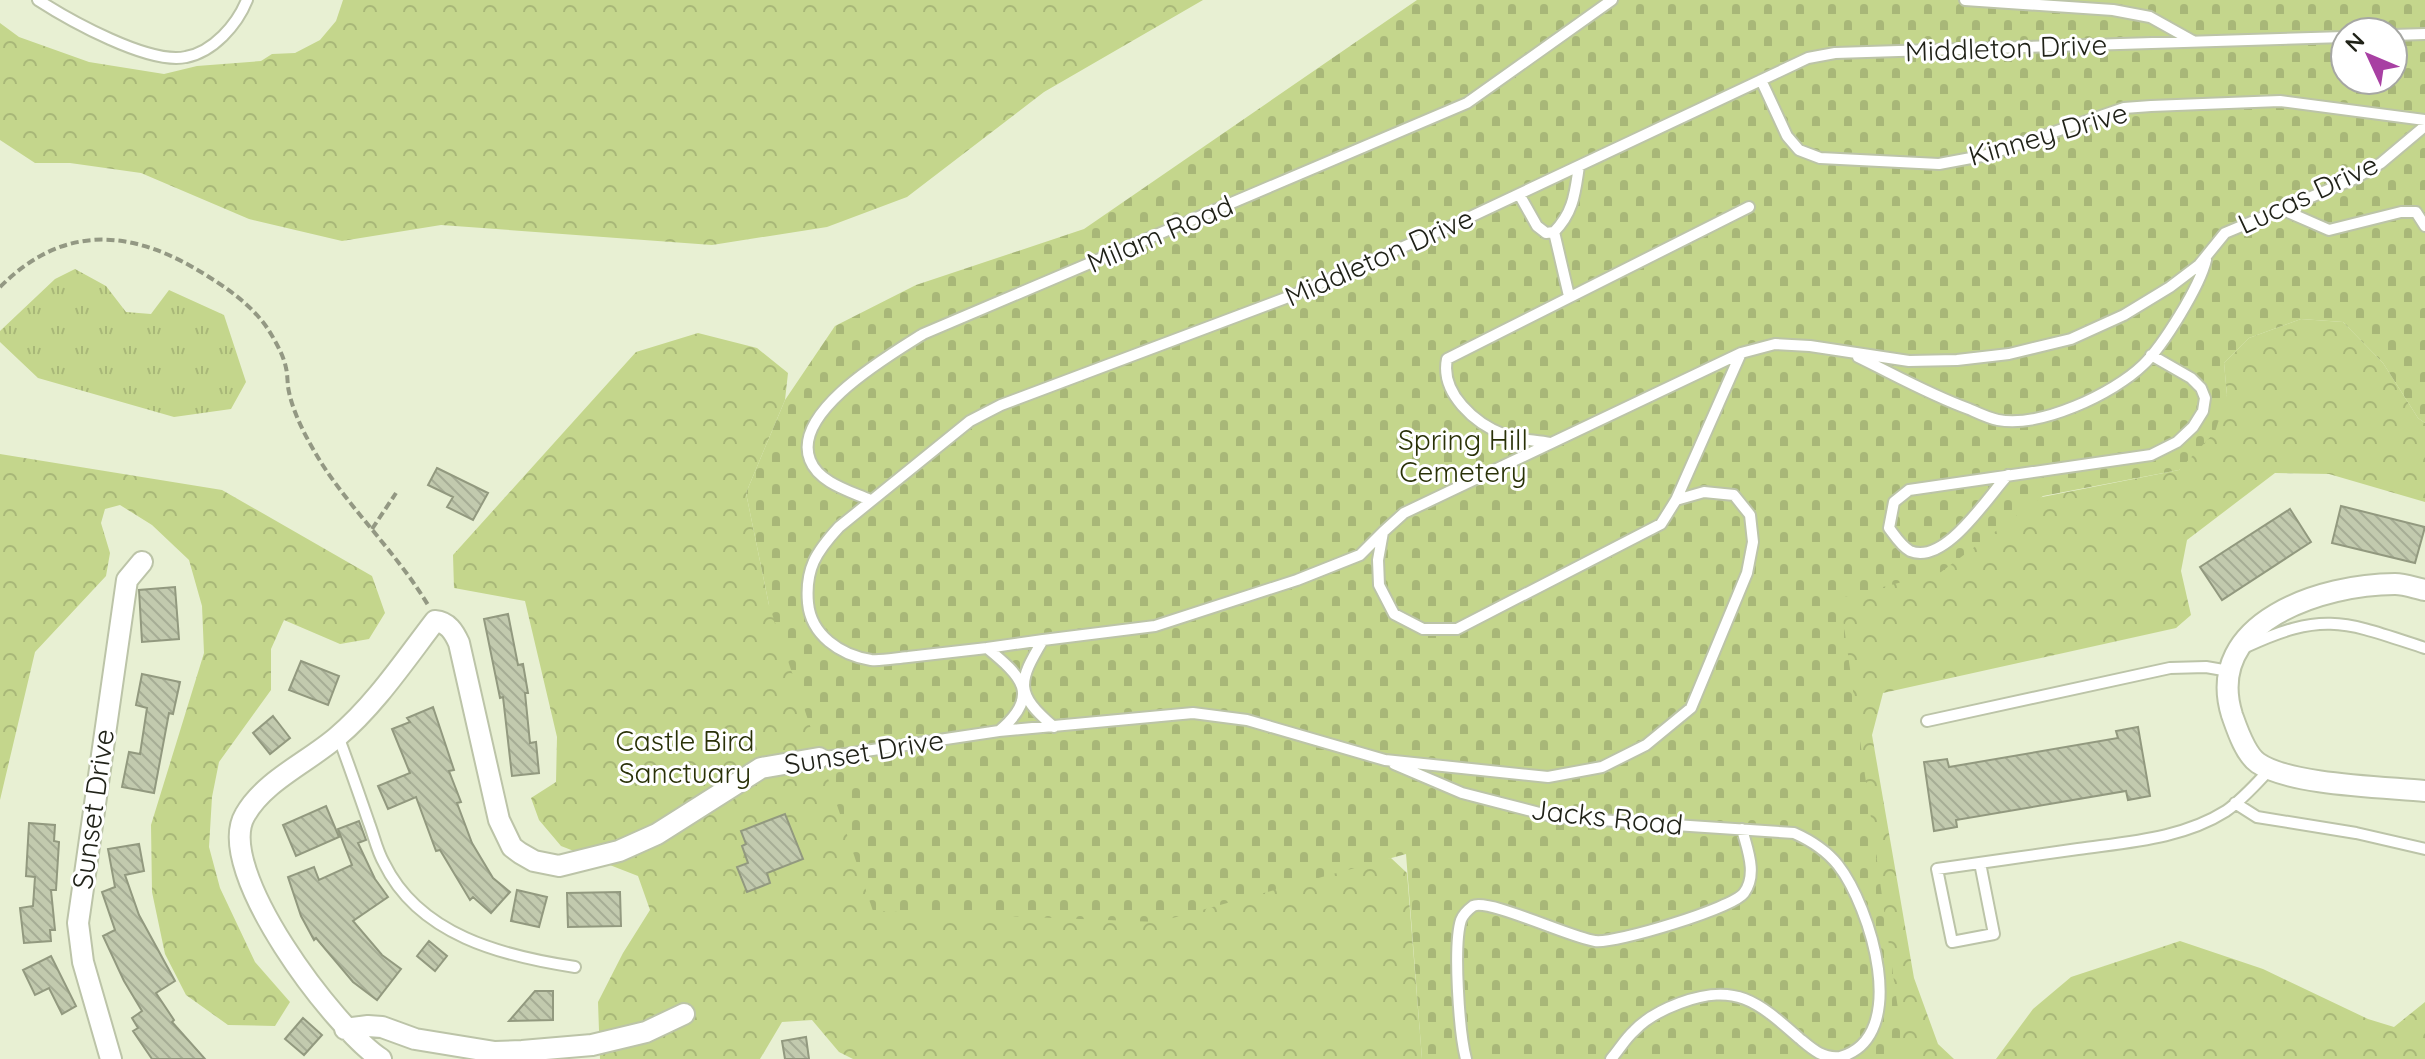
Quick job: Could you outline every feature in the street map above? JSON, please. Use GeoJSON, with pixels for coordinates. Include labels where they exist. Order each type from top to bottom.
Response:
{"type":"FeatureCollection","features":[{"type":"Feature","properties":{"kind":"street","name":"Sunset Drive"},"geometry":{"type":"LineString","coordinates":[[111,1059],[83,962],[78,923],[110,679],[127,580],[142,562]]}},
{"type":"Feature","properties":{"kind":"street"},"geometry":{"type":"LineString","coordinates":[[2425,590],[2398,584],[2362,587],[2302,601],[2273,613],[2254,629],[2239,651],[2229,671],[2226,696],[2237,730],[2255,761],[2270,769],[2286,776],[2425,791]]}},
{"type":"Feature","properties":{"kind":"street"},"geometry":{"type":"LineString","coordinates":[[381,1059],[345,1029],[287,954],[253,886],[238,832],[244,816],[259,796],[338,736],[390,679],[435,621]]}},
{"type":"Feature","properties":{"kind":"street","name":"Sunset Drive"},"geometry":{"type":"LineString","coordinates":[[435,621],[442,621],[454,631],[459,643],[499,820],[512,847],[534,861],[559,866],[619,851],[657,834],[761,768],[819,758]]}},
{"type":"Feature","properties":{"kind":"street"},"geometry":{"type":"LineString","coordinates":[[345,1029],[382,1027],[415,1039],[495,1052],[522,1051],[592,1045],[646,1032],[684,1014]]}},
{"type":"Feature","properties":{"kind":"lane"},"geometry":{"type":"LineString","coordinates":[[38,0],[74,23],[122,43],[160,56],[184,58],[204,51],[219,39],[234,24],[247,0]]}},
{"type":"Feature","properties":{"kind":"lane","name":"Milam Road"},"geometry":{"type":"LineString","coordinates":[[870,500],[838,487],[822,475],[810,460],[807,439],[819,415],[870,367],[923,334],[1467,103],[1612,0]]}},
{"type":"Feature","properties":{"kind":"lane"},"geometry":{"type":"LineString","coordinates":[[1965,0],[2113,10],[2150,17],[2194,42]]}},
{"type":"Feature","properties":{"kind":"lane","name":"Middleton Drive"},"geometry":{"type":"LineString","coordinates":[[1383,532],[1360,555],[1297,580],[1155,626],[873,660],[845,652],[822,637],[809,616],[806,585],[822,546],[870,500],[970,421],[1001,405],[1291,296],[1519,194],[1808,58],[1835,53],[2329,38]]}},
{"type":"Feature","properties":{"kind":"lane","name":"Kinney Drive"},"geometry":{"type":"LineString","coordinates":[[1761,80],[1787,136],[1799,150],[1820,158],[1939,164],[1987,155],[2124,108],[2151,106],[2280,101],[2425,123]]}},
{"type":"Feature","properties":{"kind":"lane","name":"Lucas Drive"},"geometry":{"type":"LineString","coordinates":[[1383,532],[1404,513],[1741,353],[1775,344],[1909,361],[1957,360],[2009,354],[2071,339],[2124,315],[2170,287],[2199,265],[2225,233],[2354,179],[2381,163],[2425,123]]}},
{"type":"Feature","properties":{"kind":"lane"},"geometry":{"type":"LineString","coordinates":[[1519,194],[1537,226],[1546,233],[1554,232],[1567,220],[1579,166]]}},
{"type":"Feature","properties":{"kind":"lane"},"geometry":{"type":"LineString","coordinates":[[1552,443],[1506,436],[1468,412],[1449,385],[1445,370],[1447,359],[1749,207]]}},
{"type":"Feature","properties":{"kind":"lane"},"geometry":{"type":"LineString","coordinates":[[2281,209],[2329,230],[2401,212],[2416,212],[2425,226]]}},
{"type":"Feature","properties":{"kind":"lane"},"geometry":{"type":"LineString","coordinates":[[1554,232],[1569,296]]}},
{"type":"Feature","properties":{"kind":"lane"},"geometry":{"type":"LineString","coordinates":[[1849,352],[1938,398],[1998,420],[2027,420],[2066,410],[2112,389],[2144,364],[2171,327],[2203,271],[2207,255]]}},
{"type":"Feature","properties":{"kind":"lane"},"geometry":{"type":"LineString","coordinates":[[1383,532],[1378,560],[1379,585],[1394,614],[1423,629],[1457,629],[1661,524],[1676,500],[1741,353]]}},
{"type":"Feature","properties":{"kind":"lane"},"geometry":{"type":"LineString","coordinates":[[2008,475],[1964,528],[1932,551],[1919,553],[1908,550],[1889,528],[1894,502],[1909,490],[2008,475],[2151,455],[2177,442],[2193,427],[2203,411],[2205,398],[2201,388],[2191,378],[2151,355]]}},
{"type":"Feature","properties":{"kind":"lane","name":"Sunset Drive"},"geometry":{"type":"LineString","coordinates":[[819,758],[999,731],[1193,713],[1247,720],[1385,760],[1548,777],[1602,767],[1646,745],[1691,708],[1747,573],[1753,542],[1750,515],[1734,495],[1704,492],[1676,500]]}},
{"type":"Feature","properties":{"kind":"lane"},"geometry":{"type":"LineString","coordinates":[[2239,651],[2280,631],[2313,623],[2345,623],[2425,648]]}},
{"type":"Feature","properties":{"kind":"lane"},"geometry":{"type":"LineString","coordinates":[[999,731],[1012,720],[1024,691],[1024,672],[1043,640]]}},
{"type":"Feature","properties":{"kind":"lane"},"geometry":{"type":"LineString","coordinates":[[987,648],[1012,668],[1037,712],[1054,727]]}},
{"type":"Feature","properties":{"kind":"lane"},"geometry":{"type":"LineString","coordinates":[[1927,721],[2170,668],[2206,667],[2229,671]]}},
{"type":"Feature","properties":{"kind":"lane"},"geometry":{"type":"LineString","coordinates":[[338,736],[383,863],[400,890],[420,912],[471,941],[525,960],[575,967]]}},
{"type":"Feature","properties":{"kind":"lane","name":"Jacks Road"},"geometry":{"type":"LineString","coordinates":[[1385,760],[1462,793],[1555,817],[1794,833],[1818,845],[1838,865],[1858,898],[1874,944],[1880,990],[1875,1028],[1859,1050],[1836,1058],[1820,1056],[1767,1010],[1724,992],[1703,994],[1662,1010],[1635,1029],[1611,1059]]}},
{"type":"Feature","properties":{"kind":"lane"},"geometry":{"type":"LineString","coordinates":[[1980,863],[1994,934],[1952,942],[1937,869],[2158,838],[2203,822],[2235,803],[2270,769]]}},
{"type":"Feature","properties":{"kind":"lane"},"geometry":{"type":"LineString","coordinates":[[2235,803],[2257,817],[2356,833],[2425,849]]}},
{"type":"Feature","properties":{"kind":"lane"},"geometry":{"type":"LineString","coordinates":[[1466,1059],[1460,1034],[1459,937],[1462,917],[1473,906],[1481,904],[1497,908],[1595,941],[1622,939],[1716,909],[1743,896],[1750,882],[1751,862],[1742,829]]}},
{"type":"Feature","properties":{"kind":"path"},"geometry":{"type":"LineString","coordinates":[[0,287],[28,263],[57,249],[94,239],[116,239],[153,247],[189,264],[252,309],[270,333],[286,366],[289,393],[303,429],[322,463],[427,602],[435,621]]}},
{"type":"Feature","properties":{"kind":"path"},"geometry":{"type":"LineString","coordinates":[[372,529],[396,493]]}},
{"type":"Feature","properties":{"kind":"green space"},"geometry":{"type":"Polygon","coordinates":[[[343,0],[1203,0],[1044,92],[907,197],[827,227],[712,245],[441,225],[342,241],[249,219],[141,173],[70,163],[35,163],[0,140],[0,23],[19,37],[89,62],[164,74],[197,66],[261,61],[272,54],[295,53],[320,40],[336,21],[343,0]]]}},
{"type":"Feature","properties":{"kind":"green space","name":"Spring Hill Cemetery"},"geometry":{"type":"Polygon","coordinates":[[[1417,0],[2425,0],[2425,423],[2418,418],[2383,363],[2343,322],[2301,319],[2249,338],[2224,363],[2227,395],[2215,432],[2179,470],[2043,496],[1941,572],[1840,598],[1905,1059],[1422,1059],[1406,854],[1158,922],[873,911],[769,605],[746,493],[785,400],[835,326],[916,285],[1084,229],[1417,0]]]}},
{"type":"Feature","properties":{"kind":"green space"},"geometry":{"type":"Polygon","coordinates":[[[75,269],[106,286],[126,312],[151,314],[169,290],[224,315],[246,382],[231,409],[174,417],[38,378],[0,342],[0,331],[55,279],[75,269]]]}},
{"type":"Feature","properties":{"kind":"green space"},"geometry":{"type":"Polygon","coordinates":[[[2301,319],[2343,322],[2383,363],[2418,418],[2425,423],[2425,502],[2329,474],[2275,473],[2187,540],[2181,571],[2191,615],[2176,628],[1883,693],[1872,735],[1914,978],[1938,1044],[1954,1059],[1894,1059],[1834,588],[2007,504],[2179,470],[2227,395],[2224,363],[2249,338],[2301,319]]]}},
{"type":"Feature","properties":{"kind":"green space","name":"Castle Bird Sanctuary"},"geometry":{"type":"Polygon","coordinates":[[[698,333],[757,348],[788,373],[785,400],[746,493],[769,605],[1337,862],[1391,858],[1407,873],[1422,1059],[853,1059],[839,1052],[812,1020],[782,1022],[760,1059],[600,1059],[598,1002],[650,910],[638,876],[561,846],[539,820],[531,798],[556,782],[557,737],[525,601],[454,588],[453,555],[636,352],[698,333]]]}},
{"type":"Feature","properties":{"kind":"green space"},"geometry":{"type":"Polygon","coordinates":[[[0,454],[222,490],[372,576],[385,613],[369,639],[340,644],[284,620],[271,649],[271,690],[219,762],[212,797],[209,847],[220,888],[255,962],[290,1002],[275,1026],[228,1025],[186,995],[165,954],[152,892],[151,825],[204,653],[202,606],[189,560],[152,525],[120,505],[105,509],[101,523],[110,553],[106,576],[35,652],[0,800],[0,454]]]}},
{"type":"Feature","properties":{"kind":"green space"},"geometry":{"type":"Polygon","coordinates":[[[2180,941],[2263,969],[2368,1019],[2394,1027],[2425,1002],[2425,1059],[1996,1059],[2033,1009],[2071,977],[2180,941]]]}},
{"type":"Feature","properties":{"kind":"building"},"geometry":{"type":"Polygon","coordinates":[[[437,468],[488,493],[473,520],[447,507],[453,497],[428,485],[437,468]]]}},
{"type":"Feature","properties":{"kind":"building"},"geometry":{"type":"Polygon","coordinates":[[[2341,506],[2425,527],[2415,563],[2332,543],[2341,506]]]}},
{"type":"Feature","properties":{"kind":"building"},"geometry":{"type":"Polygon","coordinates":[[[2290,509],[2311,542],[2222,600],[2200,567],[2290,509]]]}},
{"type":"Feature","properties":{"kind":"building"},"geometry":{"type":"Polygon","coordinates":[[[175,587],[179,639],[142,642],[139,590],[175,587]]]}},
{"type":"Feature","properties":{"kind":"building"},"geometry":{"type":"Polygon","coordinates":[[[508,614],[518,665],[523,664],[528,693],[525,693],[530,743],[536,742],[539,773],[512,776],[503,697],[500,698],[484,619],[508,614]]]}},
{"type":"Feature","properties":{"kind":"building"},"geometry":{"type":"Polygon","coordinates":[[[301,661],[339,676],[328,705],[289,690],[301,661]]]}},
{"type":"Feature","properties":{"kind":"building"},"geometry":{"type":"Polygon","coordinates":[[[142,674],[180,682],[173,714],[169,713],[154,793],[122,787],[129,752],[140,754],[147,708],[136,705],[142,674]]]}},
{"type":"Feature","properties":{"kind":"building"},"geometry":{"type":"Polygon","coordinates":[[[433,707],[454,770],[449,771],[461,802],[457,803],[472,843],[493,878],[510,892],[491,913],[473,897],[470,900],[440,850],[436,851],[416,797],[388,809],[378,786],[410,773],[392,729],[410,722],[407,718],[433,707]]]}},
{"type":"Feature","properties":{"kind":"building"},"geometry":{"type":"Polygon","coordinates":[[[273,716],[290,738],[270,754],[253,733],[273,716]]]}},
{"type":"Feature","properties":{"kind":"building"},"geometry":{"type":"Polygon","coordinates":[[[2138,727],[2150,796],[2128,800],[2126,791],[1956,820],[1957,827],[1934,831],[1924,762],[1947,759],[1949,767],[2118,738],[2116,731],[2138,727]]]}},
{"type":"Feature","properties":{"kind":"building"},"geometry":{"type":"Polygon","coordinates":[[[326,806],[339,837],[296,856],[283,825],[326,806]]]}},
{"type":"Feature","properties":{"kind":"building"},"geometry":{"type":"Polygon","coordinates":[[[785,814],[803,859],[767,873],[770,883],[747,892],[737,867],[748,863],[741,831],[785,814]]]}},
{"type":"Feature","properties":{"kind":"building"},"geometry":{"type":"Polygon","coordinates":[[[359,821],[366,840],[358,843],[375,879],[388,897],[353,921],[382,955],[401,969],[377,1000],[353,982],[316,938],[314,940],[301,916],[288,877],[314,867],[319,880],[352,865],[338,829],[359,821]]]}},
{"type":"Feature","properties":{"kind":"building"},"geometry":{"type":"Polygon","coordinates":[[[29,823],[55,825],[54,841],[59,842],[56,890],[51,890],[55,930],[50,930],[51,941],[24,943],[20,908],[33,906],[35,877],[26,876],[29,823]]]}},
{"type":"Feature","properties":{"kind":"building"},"geometry":{"type":"Polygon","coordinates":[[[139,844],[144,871],[125,875],[139,915],[175,981],[156,993],[174,1020],[172,1022],[205,1059],[152,1059],[133,1031],[138,1028],[132,1018],[142,1011],[103,936],[115,930],[102,892],[115,887],[108,849],[139,844]]]}},
{"type":"Feature","properties":{"kind":"building"},"geometry":{"type":"Polygon","coordinates":[[[517,890],[547,897],[539,927],[511,921],[517,890]]]}},
{"type":"Feature","properties":{"kind":"building"},"geometry":{"type":"Polygon","coordinates":[[[620,892],[621,926],[568,927],[567,893],[620,892]]]}},
{"type":"Feature","properties":{"kind":"building"},"geometry":{"type":"Polygon","coordinates":[[[429,941],[447,956],[435,971],[417,956],[429,941]]]}},
{"type":"Feature","properties":{"kind":"building"},"geometry":{"type":"Polygon","coordinates":[[[51,956],[76,1006],[62,1014],[49,988],[35,995],[23,970],[51,956]]]}},
{"type":"Feature","properties":{"kind":"building"},"geometry":{"type":"Polygon","coordinates":[[[535,991],[553,991],[553,1020],[509,1021],[535,991]]]}},
{"type":"Feature","properties":{"kind":"building"},"geometry":{"type":"Polygon","coordinates":[[[303,1018],[322,1035],[304,1055],[285,1039],[303,1018]]]}},
{"type":"Feature","properties":{"kind":"building"},"geometry":{"type":"Polygon","coordinates":[[[806,1037],[809,1059],[785,1059],[782,1041],[806,1037]]]}}]}
